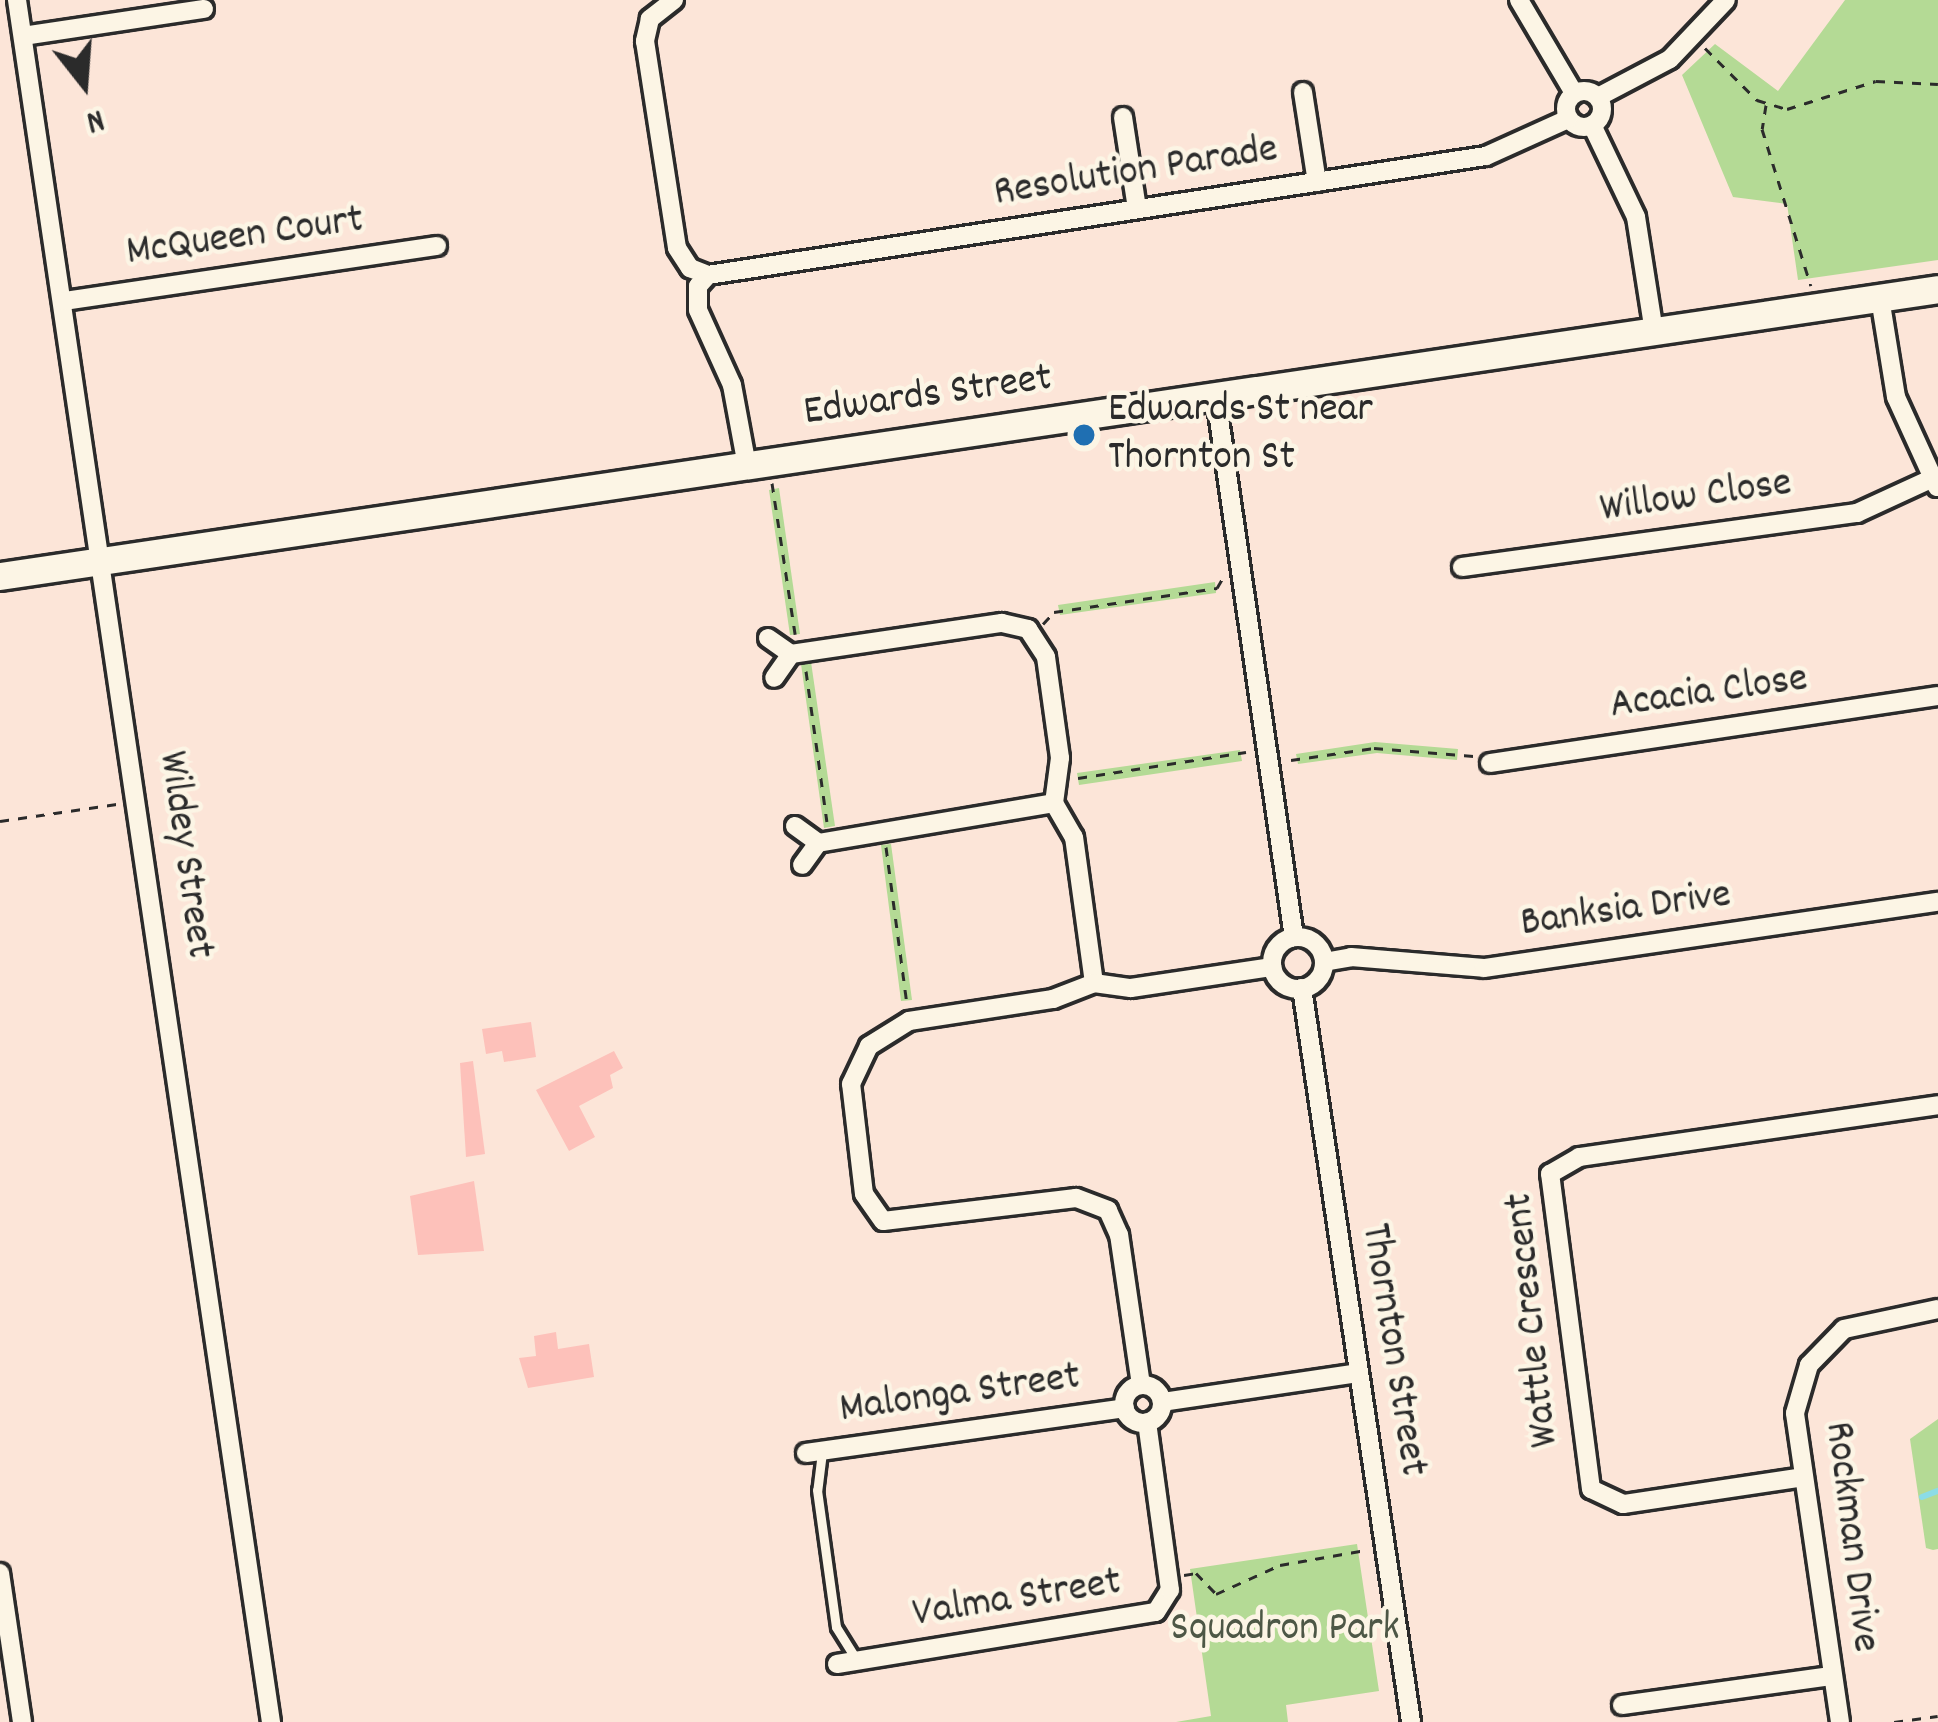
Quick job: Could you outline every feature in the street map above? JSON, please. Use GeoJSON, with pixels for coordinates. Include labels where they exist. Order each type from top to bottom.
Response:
{"type":"FeatureCollection","features":[{"type":"Feature","properties":{"kind":"main road","name":"Edwards Street"},"geometry":{"type":"LineString","coordinates":[[0,576],[1938,289]]}},
{"type":"Feature","properties":{"kind":"street","name":"Wildey Street"},"geometry":{"type":"LineString","coordinates":[[17,0],[140,801],[272,1722]]}},
{"type":"Feature","properties":{"kind":"street"},"geometry":{"type":"LineString","coordinates":[[674,0],[650,20],[646,41],[677,248],[690,268],[708,275],[698,286],[698,310],[732,385],[746,466]]}},
{"type":"Feature","properties":{"kind":"street"},"geometry":{"type":"LineString","coordinates":[[1519,0],[1574,94],[1568,119],[1592,125]]}},
{"type":"Feature","properties":{"kind":"street"},"geometry":{"type":"LineString","coordinates":[[1574,94],[1598,97],[1694,38],[1726,0]]}},
{"type":"Feature","properties":{"kind":"street"},"geometry":{"type":"LineString","coordinates":[[23,36],[204,9]]}},
{"type":"Feature","properties":{"kind":"street"},"geometry":{"type":"LineString","coordinates":[[1303,92],[1317,182]]}},
{"type":"Feature","properties":{"kind":"street"},"geometry":{"type":"LineString","coordinates":[[1592,125],[1602,111],[1598,97]]}},
{"type":"Feature","properties":{"kind":"street"},"geometry":{"type":"LineString","coordinates":[[1123,117],[1137,209]]}},
{"type":"Feature","properties":{"kind":"street","name":"Resolution Parade"},"geometry":{"type":"LineString","coordinates":[[708,275],[1486,156],[1568,119]]}},
{"type":"Feature","properties":{"kind":"street"},"geometry":{"type":"LineString","coordinates":[[1592,125],[1636,217],[1654,332]]}},
{"type":"Feature","properties":{"kind":"street","name":"McQueen Court"},"geometry":{"type":"LineString","coordinates":[[64,301],[436,246]]}},
{"type":"Feature","properties":{"kind":"street"},"geometry":{"type":"LineString","coordinates":[[1880,298],[1896,398],[1935,483]]}},
{"type":"Feature","properties":{"kind":"street"},"geometry":{"type":"LineString","coordinates":[[1216,398],[1294,937]]}},
{"type":"Feature","properties":{"kind":"street","name":"Willow Close"},"geometry":{"type":"LineString","coordinates":[[1462,568],[1857,513],[1935,483]]}},
{"type":"Feature","properties":{"kind":"street"},"geometry":{"type":"LineString","coordinates":[[768,638],[791,654],[1002,623],[1034,634],[1046,657],[1058,776],[1054,803],[1074,837],[1094,982]]}},
{"type":"Feature","properties":{"kind":"street"},"geometry":{"type":"LineString","coordinates":[[774,678],[791,654]]}},
{"type":"Feature","properties":{"kind":"street","name":"Acacia Close"},"geometry":{"type":"LineString","coordinates":[[1490,763],[1938,696]]}},
{"type":"Feature","properties":{"kind":"street"},"geometry":{"type":"LineString","coordinates":[[795,826],[818,843],[1054,803]]}},
{"type":"Feature","properties":{"kind":"street"},"geometry":{"type":"LineString","coordinates":[[802,865],[818,843]]}},
{"type":"Feature","properties":{"kind":"street","name":"Banksia Drive"},"geometry":{"type":"LineString","coordinates":[[1324,962],[1484,968],[1938,902]]}},
{"type":"Feature","properties":{"kind":"street"},"geometry":{"type":"LineString","coordinates":[[1294,937],[1315,943],[1324,962],[1320,976],[1302,988],[1280,981],[1272,967],[1275,951],[1294,937]]}},
{"type":"Feature","properties":{"kind":"street"},"geometry":{"type":"LineString","coordinates":[[1162,1402],[1141,1385],[1119,1235],[1099,1202],[1076,1198],[895,1224],[868,1206],[851,1084],[869,1046],[909,1021],[1053,999],[1094,982],[1131,988],[1272,967]]}},
{"type":"Feature","properties":{"kind":"street","name":"Thornton Street"},"geometry":{"type":"LineString","coordinates":[[1302,988],[1411,1722]]}},
{"type":"Feature","properties":{"kind":"street","name":"Wattle Crescent"},"geometry":{"type":"LineString","coordinates":[[1804,1477],[1623,1504],[1591,1489],[1550,1174],[1579,1157],[1938,1105]]}},
{"type":"Feature","properties":{"kind":"street","name":"Rockman Drive"},"geometry":{"type":"LineString","coordinates":[[1840,1722],[1795,1413],[1808,1365],[1844,1329],[1938,1309]]}},
{"type":"Feature","properties":{"kind":"street"},"geometry":{"type":"LineString","coordinates":[[1141,1385],[1128,1393],[1125,1408],[1147,1423],[1162,1402],[1359,1373]]}},
{"type":"Feature","properties":{"kind":"street","name":"Malonga Street"},"geometry":{"type":"LineString","coordinates":[[814,1452],[1125,1408]]}},
{"type":"Feature","properties":{"kind":"street","name":"Valma Street"},"geometry":{"type":"LineString","coordinates":[[847,1662],[1145,1617],[1163,1605],[1168,1577],[1147,1423]]}},
{"type":"Feature","properties":{"kind":"street"},"geometry":{"type":"LineString","coordinates":[[0,1573],[22,1722]]}},
{"type":"Feature","properties":{"kind":"street"},"geometry":{"type":"LineString","coordinates":[[1622,1705],[1831,1676]]}},
{"type":"Feature","properties":{"kind":"lane"},"geometry":{"type":"LineString","coordinates":[[814,1452],[836,1627],[847,1662]]}},
{"type":"Feature","properties":{"kind":"path"},"geometry":{"type":"LineString","coordinates":[[1694,38],[1766,104],[1795,109],[1876,80],[1938,84]]}},
{"type":"Feature","properties":{"kind":"path"},"geometry":{"type":"LineString","coordinates":[[1766,104],[1762,129],[1816,305]]}},
{"type":"Feature","properties":{"kind":"path"},"geometry":{"type":"LineString","coordinates":[[1034,634],[1054,612],[1217,588],[1240,572]]}},
{"type":"Feature","properties":{"kind":"path"},"geometry":{"type":"LineString","coordinates":[[1058,776],[1265,746]]}},
{"type":"Feature","properties":{"kind":"path"},"geometry":{"type":"LineString","coordinates":[[1291,760],[1374,748],[1490,763]]}},
{"type":"Feature","properties":{"kind":"path"},"geometry":{"type":"LineString","coordinates":[[0,821],[140,801]]}},
{"type":"Feature","properties":{"kind":"path"},"geometry":{"type":"LineString","coordinates":[[884,833],[909,1021]]}},
{"type":"Feature","properties":{"kind":"path"},"geometry":{"type":"LineString","coordinates":[[1168,1577],[1196,1574],[1216,1594],[1280,1565],[1386,1547]]}},
{"type":"Feature","properties":{"kind":"path"},"geometry":{"type":"LineString","coordinates":[[1894,1722],[1938,1716]]}},
{"type":"Feature","properties":{"kind":"green space"},"geometry":{"type":"Polygon","coordinates":[[[1845,0],[1938,0],[1938,260],[1798,280],[1787,204],[1733,197],[1682,75],[1715,44],[1778,91],[1845,0]]]}},
{"type":"Feature","properties":{"kind":"green space"},"geometry":{"type":"Polygon","coordinates":[[[779,488],[800,634],[790,635],[769,490],[779,488]]]}},
{"type":"Feature","properties":{"kind":"green space"},"geometry":{"type":"Polygon","coordinates":[[[1215,582],[1216,593],[1060,615],[1058,605],[1215,582]]]}},
{"type":"Feature","properties":{"kind":"green space"},"geometry":{"type":"Polygon","coordinates":[[[811,662],[835,826],[824,828],[801,664],[811,662]]]}},
{"type":"Feature","properties":{"kind":"green space"},"geometry":{"type":"Polygon","coordinates":[[[1375,742],[1458,749],[1457,760],[1377,753],[1298,764],[1296,754],[1375,742]]]}},
{"type":"Feature","properties":{"kind":"green space"},"geometry":{"type":"Polygon","coordinates":[[[1240,750],[1242,761],[1079,785],[1077,773],[1240,750]]]}},
{"type":"Feature","properties":{"kind":"green space"},"geometry":{"type":"Polygon","coordinates":[[[891,844],[912,1000],[901,1001],[881,845],[891,844]]]}},
{"type":"Feature","properties":{"kind":"green space"},"geometry":{"type":"Polygon","coordinates":[[[1938,1419],[1938,1549],[1933,1550],[1926,1548],[1910,1439],[1938,1419]]]}},
{"type":"Feature","properties":{"kind":"green space","name":"Squadron Park"},"geometry":{"type":"Polygon","coordinates":[[[1357,1544],[1379,1691],[1286,1705],[1288,1722],[1176,1722],[1211,1716],[1190,1569],[1357,1544]]]}},
{"type":"Feature","properties":{"kind":"building"},"geometry":{"type":"Polygon","coordinates":[[[531,1022],[536,1057],[504,1062],[502,1051],[486,1054],[482,1029],[531,1022]]]}},
{"type":"Feature","properties":{"kind":"building"},"geometry":{"type":"Polygon","coordinates":[[[614,1051],[623,1068],[610,1075],[613,1088],[579,1106],[595,1137],[569,1151],[536,1090],[614,1051]]]}},
{"type":"Feature","properties":{"kind":"building"},"geometry":{"type":"Polygon","coordinates":[[[473,1061],[485,1154],[466,1157],[460,1063],[473,1061]]]}},
{"type":"Feature","properties":{"kind":"building"},"geometry":{"type":"Polygon","coordinates":[[[474,1181],[484,1251],[418,1255],[410,1196],[474,1181]]]}},
{"type":"Feature","properties":{"kind":"building"},"geometry":{"type":"Polygon","coordinates":[[[556,1332],[558,1349],[589,1344],[594,1377],[528,1388],[519,1358],[536,1356],[534,1336],[556,1332]]]}},
{"type":"Feature","properties":{"kind":"waterway"},"geometry":{"type":"LineString","coordinates":[[1922,1497],[1938,1491]]}},
{"type":"Feature","properties":{"kind":"place","name":"Edwards St near Thornton St"},"geometry":{"type":"Point","coordinates":[1084,435]}}]}
